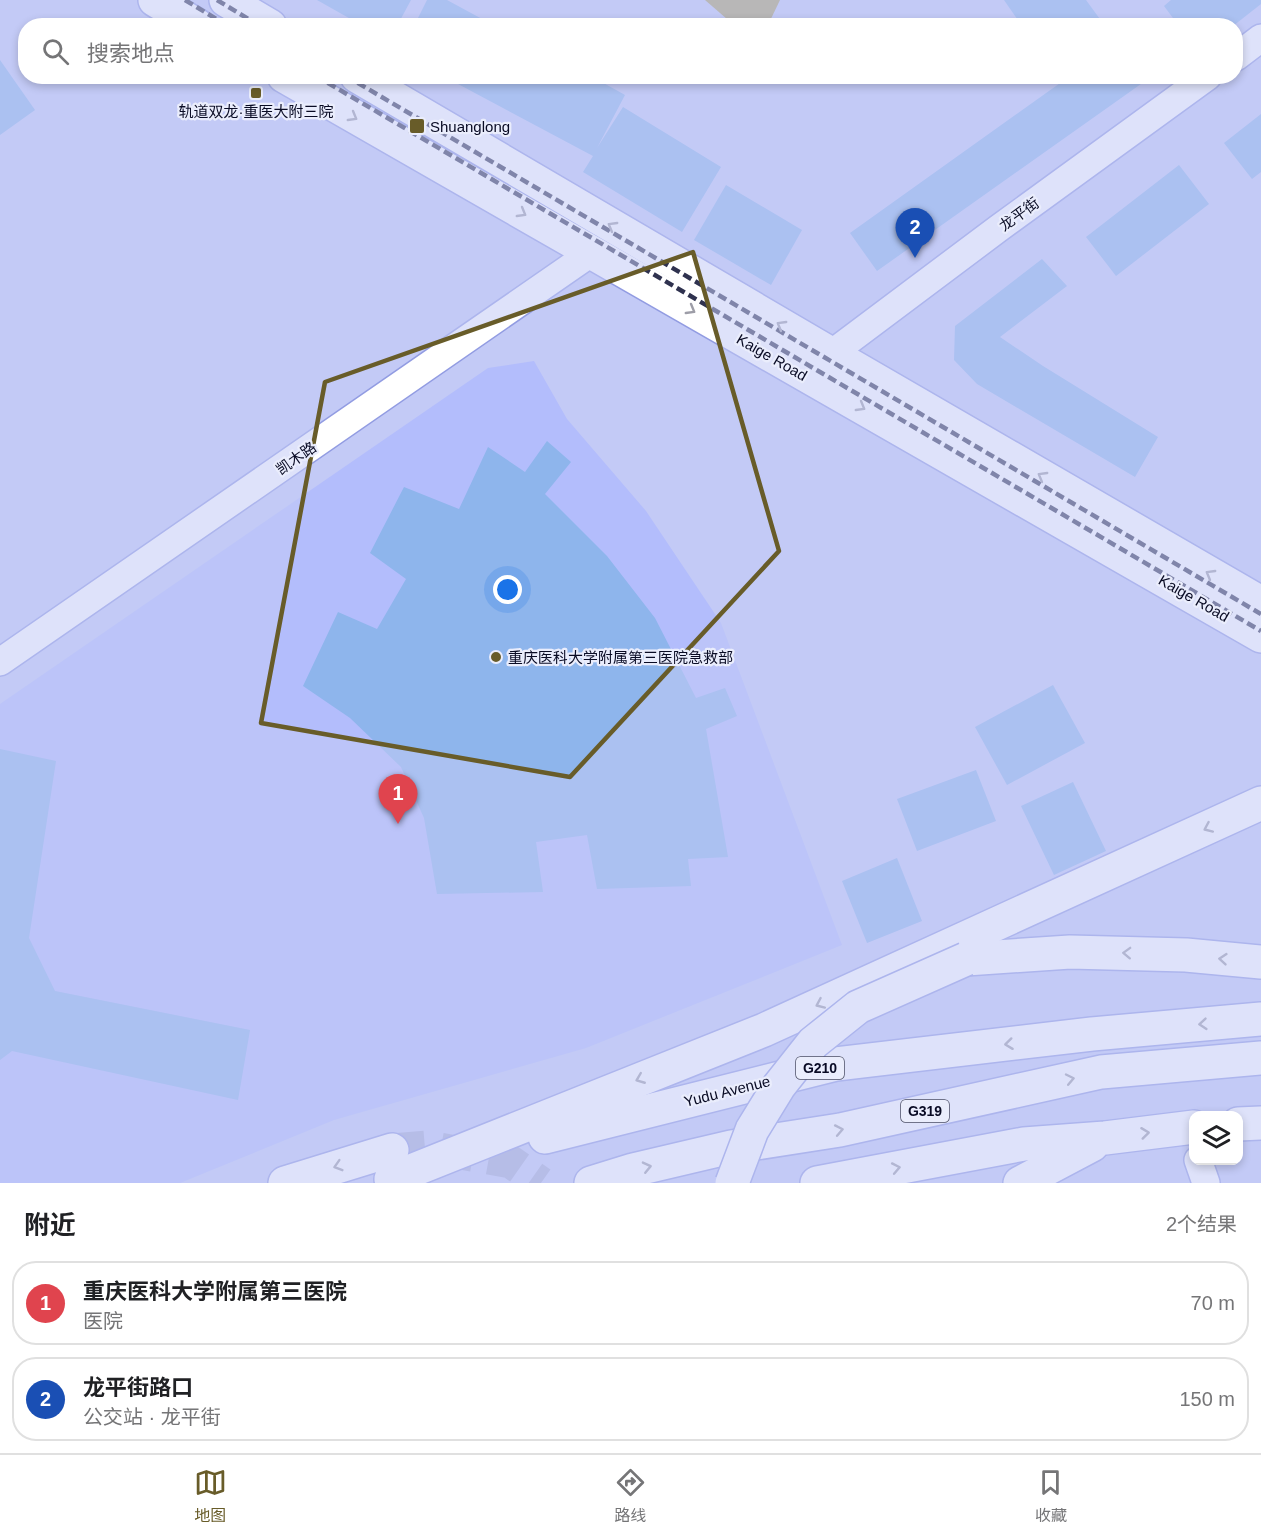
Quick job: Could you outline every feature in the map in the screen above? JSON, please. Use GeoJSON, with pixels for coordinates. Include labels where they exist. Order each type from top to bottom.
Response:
{"type":"FeatureCollection","features":[{"type":"Feature","properties":{"kind":"main road"},"geometry":{"type":"LineString","coordinates":[[155,0],[185,18]]}},
{"type":"Feature","properties":{"kind":"main road"},"geometry":{"type":"LineString","coordinates":[[226,0],[256,18]]}},
{"type":"Feature","properties":{"kind":"main road","name":"Kaige Road"},"geometry":{"type":"LineString","coordinates":[[298,84],[1261,636]]}},
{"type":"Feature","properties":{"kind":"main road","name":"Kaige Road"},"geometry":{"type":"LineString","coordinates":[[371,84],[1261,603]]}},
{"type":"Feature","properties":{"kind":"main road"},"geometry":{"type":"LineString","coordinates":[[285,1183],[387,1170],[764,1030],[1261,804]]}},
{"type":"Feature","properties":{"kind":"main road"},"geometry":{"type":"LineString","coordinates":[[732,1183],[752,1130],[779,1086],[813,1043],[858,1007],[1261,829]]}},
{"type":"Feature","properties":{"kind":"main road"},"geometry":{"type":"LineString","coordinates":[[966,959],[1070,952],[1186,956],[1261,962]]}},
{"type":"Feature","properties":{"kind":"main road","name":"Yudu Avenue"},"geometry":{"type":"LineString","coordinates":[[387,1170],[580,1127],[836,1064],[1092,1034],[1261,1019]]}},
{"type":"Feature","properties":{"kind":"main road","name":"G319"},"geometry":{"type":"LineString","coordinates":[[591,1183],[633,1170],[731,1147],[840,1130],[1101,1072],[1261,1058]]}},
{"type":"Feature","properties":{"kind":"main road"},"geometry":{"type":"LineString","coordinates":[[1243,1124],[1261,1123]]}},
{"type":"Feature","properties":{"kind":"main road"},"geometry":{"type":"LineString","coordinates":[[817,1183],[1024,1144],[1189,1134]]}},
{"type":"Feature","properties":{"kind":"main road"},"geometry":{"type":"LineString","coordinates":[[1020,1183],[1105,1138]]}},
{"type":"Feature","properties":{"kind":"main road"},"geometry":{"type":"LineString","coordinates":[[943,1183],[1024,1144]]}},
{"type":"Feature","properties":{"kind":"street"},"geometry":{"type":"LineString","coordinates":[[1243,52],[1261,38]]}},
{"type":"Feature","properties":{"kind":"street","name":"龙平街"},"geometry":{"type":"LineString","coordinates":[[831,354],[1197,84]]}},
{"type":"Feature","properties":{"kind":"street","name":"凯木路"},"geometry":{"type":"LineString","coordinates":[[0,662],[591,253]]}},
{"type":"Feature","properties":{"kind":"street"},"geometry":{"type":"LineString","coordinates":[[1199,1165],[1206,1183]]}},
{"type":"Feature","properties":{"kind":"highlighted area"},"geometry":{"type":"Polygon","coordinates":[[[693,252],[779,551],[570,777],[261,723],[325,382],[693,252]]]}},
{"type":"Feature","properties":{"kind":"shaded area"},"geometry":{"type":"Polygon","coordinates":[[[705,0],[780,0],[771,18],[726,18],[705,0]]]}},
{"type":"Feature","properties":{"kind":"shaded area"},"geometry":{"type":"Polygon","coordinates":[[[534,361],[567,419],[646,511],[721,623],[842,945],[586,1048],[334,1120],[180,1183],[0,1183],[0,704],[488,368],[534,361]]]}},
{"type":"Feature","properties":{"kind":"building"},"geometry":{"type":"Polygon","coordinates":[[[317,0],[411,0],[401,18],[349,18],[317,0]]]}},
{"type":"Feature","properties":{"kind":"building"},"geometry":{"type":"Polygon","coordinates":[[[427,0],[447,0],[480,18],[418,18],[427,0]]]}},
{"type":"Feature","properties":{"kind":"building"},"geometry":{"type":"Polygon","coordinates":[[[1004,0],[1086,0],[1099,18],[1016,18],[1004,0]]]}},
{"type":"Feature","properties":{"kind":"building"},"geometry":{"type":"Polygon","coordinates":[[[1171,0],[1261,0],[1261,4],[1243,18],[1173,18],[1164,6],[1171,0]]]}},
{"type":"Feature","properties":{"kind":"building"},"geometry":{"type":"Polygon","coordinates":[[[0,60],[35,110],[0,135],[0,60]]]}},
{"type":"Feature","properties":{"kind":"building"},"geometry":{"type":"Polygon","coordinates":[[[458,84],[605,84],[625,95],[597,148],[623,107],[721,167],[682,232],[583,172],[593,156],[458,84]]]}},
{"type":"Feature","properties":{"kind":"building"},"geometry":{"type":"Polygon","coordinates":[[[1059,84],[1141,84],[877,271],[850,233],[1059,84]]]}},
{"type":"Feature","properties":{"kind":"building"},"geometry":{"type":"Polygon","coordinates":[[[1261,114],[1261,172],[1252,179],[1224,143],[1261,114]]]}},
{"type":"Feature","properties":{"kind":"building"},"geometry":{"type":"Polygon","coordinates":[[[1179,165],[1209,204],[1116,276],[1086,237],[1179,165]]]}},
{"type":"Feature","properties":{"kind":"building"},"geometry":{"type":"Polygon","coordinates":[[[726,185],[802,230],[771,285],[694,240],[726,185]]]}},
{"type":"Feature","properties":{"kind":"building"},"geometry":{"type":"Polygon","coordinates":[[[1042,259],[1067,286],[1000,337],[1158,437],[1135,477],[977,384],[954,360],[955,326],[1042,259]]]}},
{"type":"Feature","properties":{"kind":"building","name":"重庆医科大学附属第三医院急救部"},"geometry":{"type":"Polygon","coordinates":[[[547,441],[571,462],[545,494],[607,556],[655,618],[696,698],[725,688],[737,716],[706,729],[728,857],[688,859],[691,886],[597,889],[587,835],[536,842],[543,892],[437,894],[424,818],[401,767],[350,718],[303,686],[338,612],[377,629],[406,579],[370,553],[404,487],[459,509],[488,447],[525,472],[547,441]]]}},
{"type":"Feature","properties":{"kind":"building"},"geometry":{"type":"Polygon","coordinates":[[[1053,685],[1085,743],[1007,785],[975,727],[1053,685]]]}},
{"type":"Feature","properties":{"kind":"building"},"geometry":{"type":"Polygon","coordinates":[[[0,749],[56,761],[29,938],[55,991],[250,1030],[238,1100],[12,1051],[0,1060],[0,749]]]}},
{"type":"Feature","properties":{"kind":"building"},"geometry":{"type":"Polygon","coordinates":[[[976,770],[996,821],[917,851],[897,799],[976,770]]]}},
{"type":"Feature","properties":{"kind":"building"},"geometry":{"type":"Polygon","coordinates":[[[1073,782],[1106,851],[1054,875],[1021,806],[1073,782]]]}},
{"type":"Feature","properties":{"kind":"building"},"geometry":{"type":"Polygon","coordinates":[[[897,858],[922,921],[867,943],[842,881],[897,858]]]}},
{"type":"Feature","properties":{"kind":"tunnel"},"geometry":{"type":"LineString","coordinates":[[392,1150],[428,1147],[511,1162],[541,1183]]}},
{"type":"Feature","properties":{"kind":"railway"},"geometry":{"type":"LineString","coordinates":[[185,0],[215,18]]}},
{"type":"Feature","properties":{"kind":"railway"},"geometry":{"type":"LineString","coordinates":[[217,0],[247,18]]}},
{"type":"Feature","properties":{"kind":"railway"},"geometry":{"type":"LineString","coordinates":[[330,84],[1261,631]]}},
{"type":"Feature","properties":{"kind":"railway"},"geometry":{"type":"LineString","coordinates":[[360,84],[1261,614]]}},
{"type":"Feature","properties":{"kind":"place","name":"轨道双龙·重医大附三院"},"geometry":{"type":"Point","coordinates":[256,93]}},
{"type":"Feature","properties":{"kind":"place","name":"Shuanglong"},"geometry":{"type":"Point","coordinates":[417,126]}},
{"type":"Feature","properties":{"kind":"place","name":"龙平街路口"},"geometry":{"type":"Point","coordinates":[915,258]}},
{"type":"Feature","properties":{"kind":"place","name":"重庆医科大学附属第三医院急救部"},"geometry":{"type":"Point","coordinates":[496,657]}},
{"type":"Feature","properties":{"kind":"place","name":"重庆医科大学附属第三医院"},"geometry":{"type":"Point","coordinates":[398,824]}}]}
